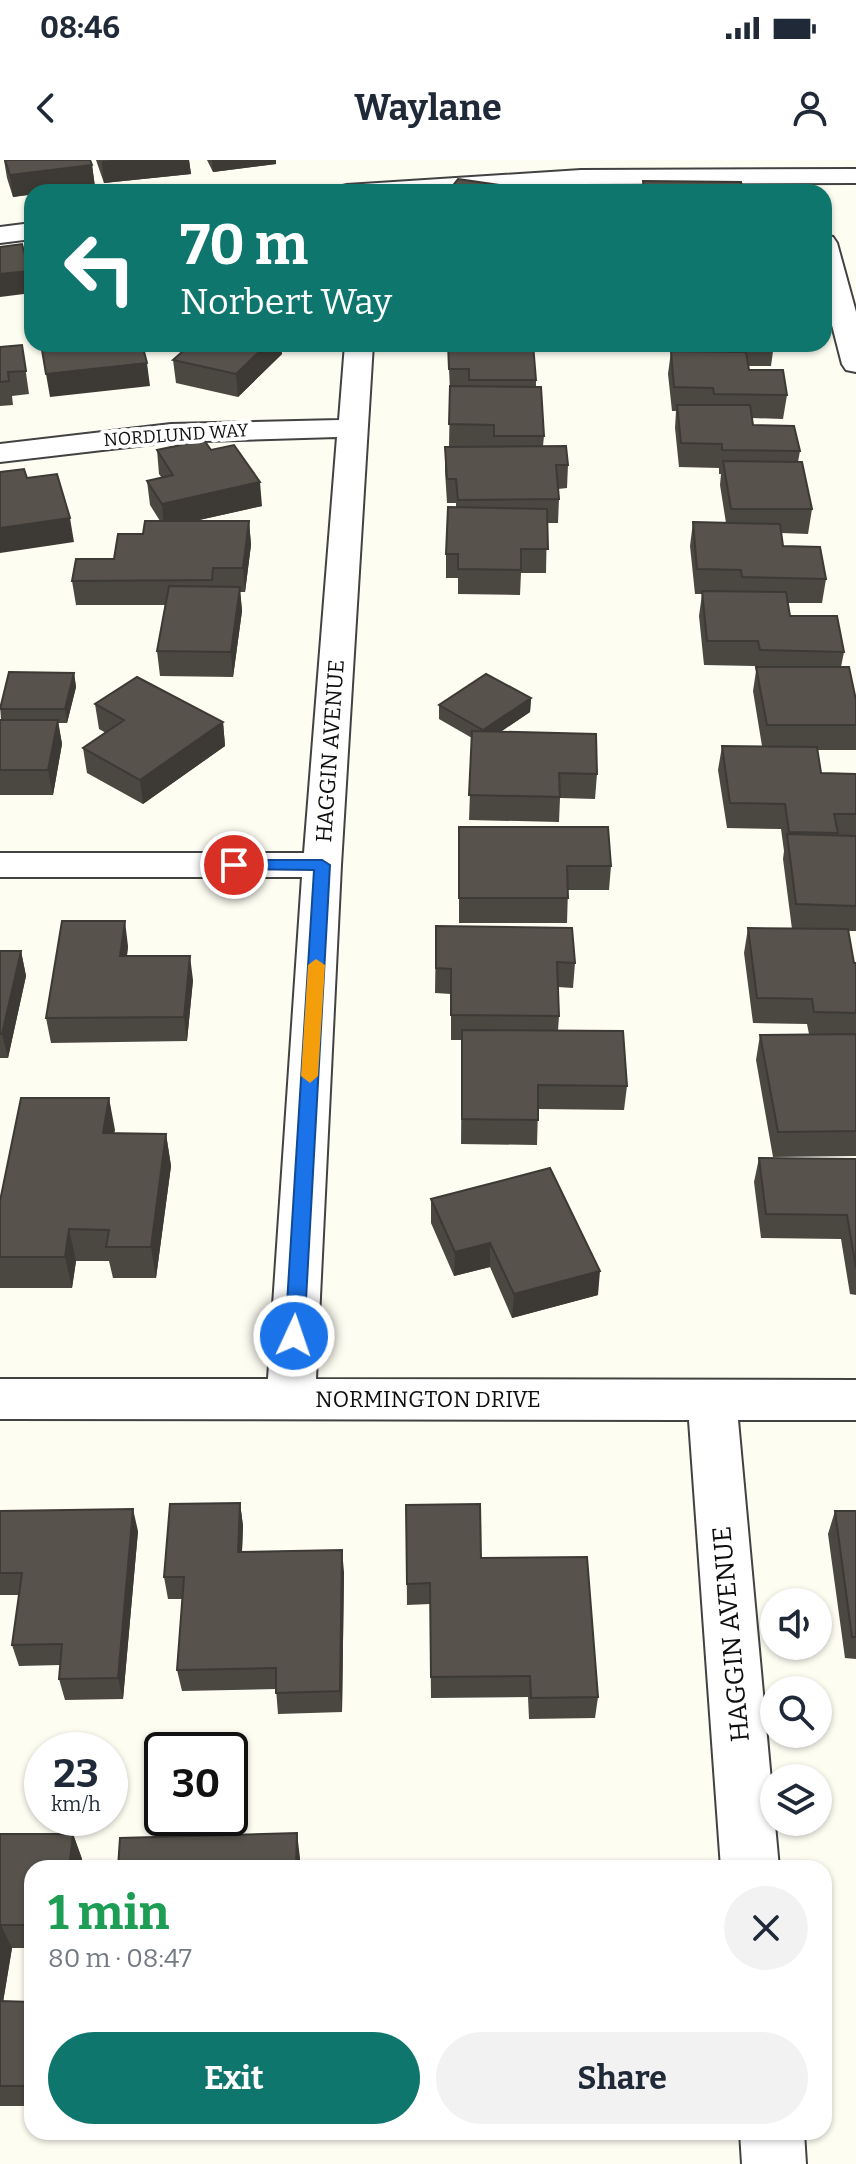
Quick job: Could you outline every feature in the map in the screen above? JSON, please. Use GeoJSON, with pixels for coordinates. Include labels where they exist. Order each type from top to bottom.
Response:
{"type":"FeatureCollection","features":[{"type":"Feature","properties":{"kind":"street"},"geometry":{"type":"LineString","coordinates":[[464,184],[552,178],[808,184],[856,176]]}},
{"type":"Feature","properties":{"kind":"street"},"geometry":{"type":"LineString","coordinates":[[0,235],[24,232]]}},
{"type":"Feature","properties":{"kind":"street"},"geometry":{"type":"LineString","coordinates":[[832,273],[856,364]]}},
{"type":"Feature","properties":{"kind":"street","name":"HAGGIN AVENUE"},"geometry":{"type":"LineString","coordinates":[[291,1399],[322,865],[359,352]]}},
{"type":"Feature","properties":{"kind":"street","name":"NORDLUND WAY"},"geometry":{"type":"LineString","coordinates":[[0,453],[171,433],[354,428]]}},
{"type":"Feature","properties":{"kind":"street"},"geometry":{"type":"LineString","coordinates":[[0,865],[322,865]]}},
{"type":"Feature","properties":{"kind":"street","name":"NORMINGTON DRIVE"},"geometry":{"type":"LineString","coordinates":[[0,1399],[856,1400]]}},
{"type":"Feature","properties":{"kind":"street","name":"HAGGIN AVENUE"},"geometry":{"type":"LineString","coordinates":[[712,1400],[749,1860]]}},
{"type":"Feature","properties":{"kind":"street"},"geometry":{"type":"LineString","coordinates":[[772,2140],[774,2164]]}},
{"type":"Feature","properties":{"kind":"building"},"geometry":{"type":"Polygon","coordinates":[[[5,160],[90,160],[92,165],[10,175],[5,160]]]}},
{"type":"Feature","properties":{"kind":"building"},"geometry":{"type":"Polygon","coordinates":[[[458,179],[493,184],[454,184],[458,179]]]}},
{"type":"Feature","properties":{"kind":"building"},"geometry":{"type":"Polygon","coordinates":[[[643,181],[741,184],[643,184],[643,181]]]}},
{"type":"Feature","properties":{"kind":"building"},"geometry":{"type":"Polygon","coordinates":[[[22,244],[24,272],[0,274],[0,247],[22,244]]]}},
{"type":"Feature","properties":{"kind":"building"},"geometry":{"type":"Polygon","coordinates":[[[22,345],[26,371],[8,372],[9,381],[0,382],[0,347],[22,345]]]}},
{"type":"Feature","properties":{"kind":"building"},"geometry":{"type":"Polygon","coordinates":[[[42,352],[144,352],[147,363],[46,374],[42,352]]]}},
{"type":"Feature","properties":{"kind":"building"},"geometry":{"type":"Polygon","coordinates":[[[182,352],[259,352],[236,374],[173,360],[182,352]]]}},
{"type":"Feature","properties":{"kind":"building"},"geometry":{"type":"Polygon","coordinates":[[[448,352],[534,352],[536,380],[469,380],[469,369],[449,369],[448,352]]]}},
{"type":"Feature","properties":{"kind":"building"},"geometry":{"type":"Polygon","coordinates":[[[671,352],[746,352],[749,370],[783,370],[787,395],[714,394],[713,388],[674,387],[671,352]]]}},
{"type":"Feature","properties":{"kind":"building"},"geometry":{"type":"Polygon","coordinates":[[[450,386],[541,387],[544,436],[494,436],[494,425],[449,424],[450,386]]]}},
{"type":"Feature","properties":{"kind":"building"},"geometry":{"type":"Polygon","coordinates":[[[677,405],[750,405],[753,425],[794,426],[800,451],[722,450],[722,444],[681,443],[677,405]]]}},
{"type":"Feature","properties":{"kind":"building"},"geometry":{"type":"Polygon","coordinates":[[[204,440],[211,450],[234,445],[260,482],[162,504],[147,481],[173,475],[157,450],[204,440]]]}},
{"type":"Feature","properties":{"kind":"building"},"geometry":{"type":"Polygon","coordinates":[[[566,446],[568,465],[556,465],[559,499],[458,500],[456,479],[447,479],[445,447],[566,446]]]}},
{"type":"Feature","properties":{"kind":"building"},"geometry":{"type":"Polygon","coordinates":[[[723,461],[802,462],[812,509],[731,509],[723,461]]]}},
{"type":"Feature","properties":{"kind":"building"},"geometry":{"type":"Polygon","coordinates":[[[24,469],[27,478],[57,474],[70,518],[0,528],[0,472],[24,469]]]}},
{"type":"Feature","properties":{"kind":"building"},"geometry":{"type":"Polygon","coordinates":[[[448,507],[547,509],[548,549],[521,549],[521,570],[458,569],[458,554],[446,554],[448,507]]]}},
{"type":"Feature","properties":{"kind":"building"},"geometry":{"type":"Polygon","coordinates":[[[145,521],[249,521],[243,568],[213,568],[212,580],[72,581],[76,559],[114,559],[118,534],[143,534],[145,521]]]}},
{"type":"Feature","properties":{"kind":"building"},"geometry":{"type":"Polygon","coordinates":[[[693,522],[780,524],[783,546],[820,547],[826,579],[742,577],[741,570],[697,569],[693,522]]]}},
{"type":"Feature","properties":{"kind":"building"},"geometry":{"type":"Polygon","coordinates":[[[169,586],[240,587],[231,652],[157,651],[169,586]]]}},
{"type":"Feature","properties":{"kind":"building"},"geometry":{"type":"Polygon","coordinates":[[[702,591],[786,592],[790,616],[837,616],[844,652],[760,650],[758,641],[707,641],[702,591]]]}},
{"type":"Feature","properties":{"kind":"building"},"geometry":{"type":"Polygon","coordinates":[[[756,667],[849,667],[856,700],[856,725],[767,725],[756,667]]]}},
{"type":"Feature","properties":{"kind":"building"},"geometry":{"type":"Polygon","coordinates":[[[9,672],[74,673],[65,709],[0,709],[9,672]]]}},
{"type":"Feature","properties":{"kind":"building"},"geometry":{"type":"Polygon","coordinates":[[[486,674],[531,698],[483,730],[439,705],[486,674]]]}},
{"type":"Feature","properties":{"kind":"building"},"geometry":{"type":"Polygon","coordinates":[[[137,677],[223,722],[140,780],[83,748],[124,720],[95,704],[137,677]]]}},
{"type":"Feature","properties":{"kind":"building"},"geometry":{"type":"Polygon","coordinates":[[[0,720],[58,720],[48,770],[0,770],[0,720]]]}},
{"type":"Feature","properties":{"kind":"building"},"geometry":{"type":"Polygon","coordinates":[[[472,731],[596,734],[597,774],[559,773],[560,797],[469,795],[472,731]]]}},
{"type":"Feature","properties":{"kind":"building"},"geometry":{"type":"Polygon","coordinates":[[[722,746],[817,747],[821,773],[856,774],[856,814],[834,814],[838,833],[789,832],[785,804],[730,803],[722,746]]]}},
{"type":"Feature","properties":{"kind":"building"},"geometry":{"type":"Polygon","coordinates":[[[459,827],[608,827],[611,866],[567,866],[568,898],[459,898],[459,827]]]}},
{"type":"Feature","properties":{"kind":"building"},"geometry":{"type":"Polygon","coordinates":[[[787,834],[856,836],[856,906],[796,904],[787,834]]]}},
{"type":"Feature","properties":{"kind":"building"},"geometry":{"type":"Polygon","coordinates":[[[62,921],[125,921],[120,956],[190,956],[184,1017],[46,1018],[62,921]]]}},
{"type":"Feature","properties":{"kind":"building"},"geometry":{"type":"Polygon","coordinates":[[[436,926],[572,928],[575,963],[557,962],[559,1016],[451,1015],[451,969],[436,968],[436,926]]]}},
{"type":"Feature","properties":{"kind":"building"},"geometry":{"type":"Polygon","coordinates":[[[748,928],[848,929],[856,963],[856,1013],[814,1012],[812,999],[757,998],[748,928]]]}},
{"type":"Feature","properties":{"kind":"building"},"geometry":{"type":"Polygon","coordinates":[[[0,951],[21,951],[2,1034],[0,1034],[0,951]]]}},
{"type":"Feature","properties":{"kind":"building"},"geometry":{"type":"Polygon","coordinates":[[[462,1030],[623,1031],[627,1086],[538,1085],[538,1120],[462,1119],[462,1030]]]}},
{"type":"Feature","properties":{"kind":"building"},"geometry":{"type":"Polygon","coordinates":[[[856,1034],[856,1131],[778,1132],[760,1035],[856,1034]]]}},
{"type":"Feature","properties":{"kind":"building"},"geometry":{"type":"Polygon","coordinates":[[[21,1098],[109,1098],[103,1133],[166,1134],[151,1247],[106,1247],[109,1230],[69,1229],[65,1257],[0,1257],[0,1201],[21,1098]]]}},
{"type":"Feature","properties":{"kind":"building"},"geometry":{"type":"Polygon","coordinates":[[[759,1158],[856,1159],[856,1268],[847,1215],[766,1214],[759,1158]]]}},
{"type":"Feature","properties":{"kind":"building"},"geometry":{"type":"Polygon","coordinates":[[[550,1168],[600,1271],[514,1294],[490,1243],[455,1252],[431,1199],[550,1168]]]}},
{"type":"Feature","properties":{"kind":"building"},"geometry":{"type":"Polygon","coordinates":[[[240,1503],[238,1552],[342,1550],[340,1691],[276,1693],[276,1668],[177,1670],[184,1577],[164,1577],[170,1504],[240,1503]]]}},
{"type":"Feature","properties":{"kind":"building"},"geometry":{"type":"Polygon","coordinates":[[[480,1504],[481,1558],[587,1557],[598,1697],[531,1698],[530,1676],[431,1677],[430,1583],[407,1584],[406,1505],[480,1504]]]}},
{"type":"Feature","properties":{"kind":"building"},"geometry":{"type":"Polygon","coordinates":[[[133,1509],[118,1678],[59,1679],[62,1644],[12,1645],[22,1573],[0,1573],[0,1511],[133,1509]]]}},
{"type":"Feature","properties":{"kind":"building"},"geometry":{"type":"Polygon","coordinates":[[[835,1511],[856,1511],[856,1637],[852,1637],[835,1511]]]}},
{"type":"Feature","properties":{"kind":"building"},"geometry":{"type":"Polygon","coordinates":[[[297,1833],[296,1860],[119,1860],[120,1838],[297,1833]]]}},
{"type":"Feature","properties":{"kind":"building"},"geometry":{"type":"Polygon","coordinates":[[[0,1834],[73,1836],[70,1860],[24,1860],[24,1925],[1,1925],[0,1931],[0,1834]]]}},
{"type":"Feature","properties":{"kind":"building"},"geometry":{"type":"Polygon","coordinates":[[[0,2001],[24,2002],[24,2086],[0,2086],[0,2001]]]}},
{"type":"Feature","properties":{"kind":"slow traffic"},"geometry":{"type":"LineString","coordinates":[[310,1076],[316,965]]}},
{"type":"Feature","properties":{"kind":"route"},"geometry":{"type":"LineString","coordinates":[[234,865],[322,865],[294,1336]]}}]}
